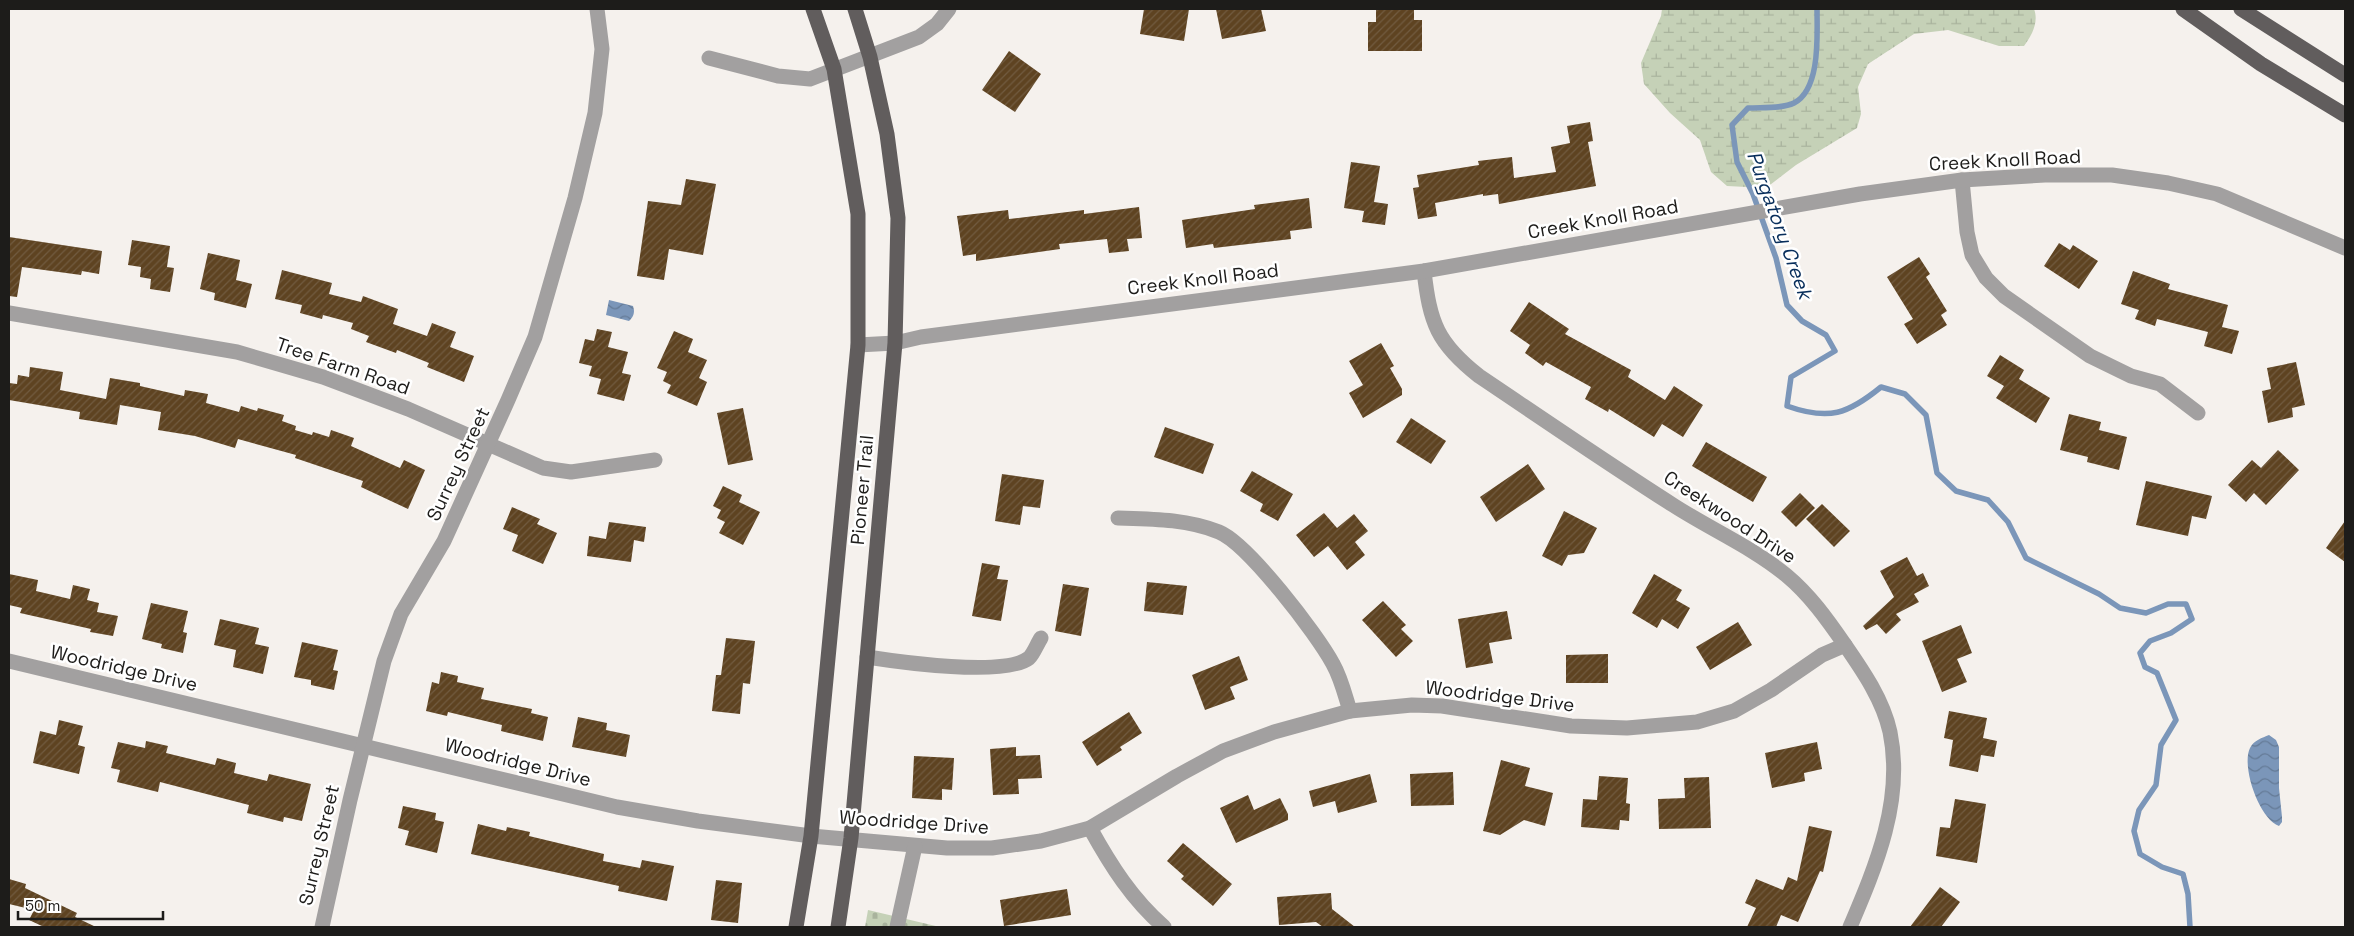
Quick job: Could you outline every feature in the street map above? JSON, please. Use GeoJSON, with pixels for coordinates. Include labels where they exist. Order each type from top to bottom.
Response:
{"type":"FeatureCollection","features":[{"type":"Feature","properties":{"kind":"main road","name":"Pioneer Trail"},"geometry":{"type":"LineString","coordinates":[[796,927],[811,836],[858,345],[858,214],[834,68],[813,9]]}},
{"type":"Feature","properties":{"kind":"main road","name":"Pioneer Trail"},"geometry":{"type":"LineString","coordinates":[[838,927],[851,838],[896,343],[898,218],[887,134],[870,57],[855,9]]}},
{"type":"Feature","properties":{"kind":"main road"},"geometry":{"type":"LineString","coordinates":[[2183,9],[2261,64],[2345,115]]}},
{"type":"Feature","properties":{"kind":"main road"},"geometry":{"type":"LineString","coordinates":[[2241,9],[2345,75]]}},
{"type":"Feature","properties":{"kind":"street","name":"Surrey Street"},"geometry":{"type":"LineString","coordinates":[[322,927],[384,661],[401,614],[444,541],[488,445],[534,337],[575,198],[596,114],[602,49],[597,9]]}},
{"type":"Feature","properties":{"kind":"street"},"geometry":{"type":"LineString","coordinates":[[709,58],[778,76],[810,79],[834,68],[870,57],[919,37],[937,24],[949,9]]}},
{"type":"Feature","properties":{"kind":"street","name":"Creek Knoll Road"},"geometry":{"type":"LineString","coordinates":[[858,345],[896,343],[921,337],[1424,271],[1860,194],[1962,180],[2045,175],[2112,175],[2168,183],[2217,194],[2345,248]]}},
{"type":"Feature","properties":{"kind":"street"},"geometry":{"type":"LineString","coordinates":[[1962,180],[1967,232],[1972,255],[1986,278],[2004,296],[2090,356],[2131,376],[2160,384],[2198,413]]}},
{"type":"Feature","properties":{"kind":"street","name":"Creekwood Drive"},"geometry":{"type":"LineString","coordinates":[[1424,271],[1427,297],[1434,325],[1446,346],[1459,361],[1673,505],[1760,557],[1786,575],[1814,601],[1862,669],[1878,698],[1890,732],[1893,765],[1892,797],[1884,838],[1871,878],[1850,927]]}},
{"type":"Feature","properties":{"kind":"street","name":"Tree Farm Road"},"geometry":{"type":"LineString","coordinates":[[9,313],[237,352],[323,377],[408,409],[543,468],[571,472],[655,460]]}},
{"type":"Feature","properties":{"kind":"street"},"geometry":{"type":"LineString","coordinates":[[1118,518],[1197,524],[1221,533],[1240,545],[1323,647],[1334,665],[1350,711]]}},
{"type":"Feature","properties":{"kind":"street"},"geometry":{"type":"LineString","coordinates":[[867,657],[973,667],[1013,666],[1030,657],[1041,638]]}},
{"type":"Feature","properties":{"kind":"street","name":"Woodridge Drive"},"geometry":{"type":"LineString","coordinates":[[9,661],[617,807],[698,821],[811,836],[851,838],[915,846],[992,848],[1041,841],[1090,828],[1177,776],[1224,751],[1274,732],[1350,711],[1412,704],[1442,706],[1571,726],[1627,728],[1697,722],[1734,711],[1771,690],[1822,655],[1845,645]]}},
{"type":"Feature","properties":{"kind":"street"},"geometry":{"type":"LineString","coordinates":[[1090,828],[1126,888],[1164,927]]}},
{"type":"Feature","properties":{"kind":"street"},"geometry":{"type":"LineString","coordinates":[[896,927],[915,846]]}},
{"type":"Feature","properties":{"kind":"green space"},"geometry":{"type":"Polygon","coordinates":[[[1662,9],[2034,9],[2036,19],[2032,33],[2024,46],[1999,46],[1948,30],[1914,34],[1868,64],[1858,87],[1861,114],[1857,128],[1796,165],[1766,188],[1727,186],[1711,172],[1700,140],[1670,113],[1644,84],[1641,63],[1661,16],[1662,9]]]}},
{"type":"Feature","properties":{"kind":"green space"},"geometry":{"type":"Polygon","coordinates":[[[868,910],[940,927],[865,927],[868,910]]]}},
{"type":"Feature","properties":{"kind":"water"},"geometry":{"type":"Polygon","coordinates":[[[609,300],[633,306],[634,314],[629,321],[606,315],[609,300]]]}},
{"type":"Feature","properties":{"kind":"water"},"geometry":{"type":"Polygon","coordinates":[[[2269,735],[2276,740],[2279,747],[2279,788],[2282,822],[2279,826],[2265,813],[2259,803],[2250,779],[2248,767],[2250,748],[2258,740],[2269,735]]]}},
{"type":"Feature","properties":{"kind":"building"},"geometry":{"type":"Polygon","coordinates":[[[1144,9],[1189,9],[1184,41],[1140,34],[1144,9]]]}},
{"type":"Feature","properties":{"kind":"building"},"geometry":{"type":"Polygon","coordinates":[[[1216,9],[1261,9],[1266,31],[1222,39],[1216,9]]]}},
{"type":"Feature","properties":{"kind":"building"},"geometry":{"type":"Polygon","coordinates":[[[1376,9],[1414,9],[1414,20],[1422,20],[1422,51],[1368,51],[1368,22],[1376,22],[1376,9]]]}},
{"type":"Feature","properties":{"kind":"building"},"geometry":{"type":"Polygon","coordinates":[[[1009,51],[1041,74],[1015,112],[982,90],[1009,51]]]}},
{"type":"Feature","properties":{"kind":"building"},"geometry":{"type":"Polygon","coordinates":[[[1590,122],[1593,141],[1588,142],[1596,186],[1499,204],[1498,194],[1483,196],[1483,194],[1435,203],[1437,216],[1418,219],[1413,188],[1419,187],[1417,175],[1479,165],[1478,161],[1512,157],[1514,178],[1556,172],[1551,147],[1570,143],[1567,126],[1590,122]]]}},
{"type":"Feature","properties":{"kind":"building"},"geometry":{"type":"Polygon","coordinates":[[[1351,162],[1380,166],[1374,202],[1388,204],[1385,225],[1362,222],[1364,211],[1344,208],[1351,162]]]}},
{"type":"Feature","properties":{"kind":"building"},"geometry":{"type":"Polygon","coordinates":[[[686,179],[716,184],[703,255],[669,249],[664,280],[637,276],[648,201],[681,205],[686,179]]]}},
{"type":"Feature","properties":{"kind":"building"},"geometry":{"type":"Polygon","coordinates":[[[1309,198],[1312,228],[1290,231],[1291,239],[1214,248],[1213,244],[1186,248],[1182,220],[1255,209],[1254,205],[1309,198]]]}},
{"type":"Feature","properties":{"kind":"building"},"geometry":{"type":"Polygon","coordinates":[[[1139,207],[1142,238],[1127,239],[1129,251],[1109,253],[1107,239],[1059,244],[1060,249],[976,261],[976,254],[963,256],[957,216],[1008,210],[1009,219],[1084,210],[1084,214],[1139,207]]]}},
{"type":"Feature","properties":{"kind":"building"},"geometry":{"type":"Polygon","coordinates":[[[9,237],[102,251],[99,274],[82,271],[81,275],[22,267],[17,297],[9,296],[9,237]]]}},
{"type":"Feature","properties":{"kind":"building"},"geometry":{"type":"Polygon","coordinates":[[[132,240],[170,246],[167,267],[174,268],[170,292],[150,289],[151,279],[140,277],[141,267],[128,265],[132,240]]]}},
{"type":"Feature","properties":{"kind":"building"},"geometry":{"type":"Polygon","coordinates":[[[2059,243],[2070,250],[2073,245],[2098,261],[2079,289],[2044,266],[2059,243]]]}},
{"type":"Feature","properties":{"kind":"building"},"geometry":{"type":"Polygon","coordinates":[[[208,253],[240,260],[236,280],[252,284],[246,308],[214,300],[215,293],[200,289],[208,253]]]}},
{"type":"Feature","properties":{"kind":"building"},"geometry":{"type":"Polygon","coordinates":[[[1919,257],[1930,274],[1926,277],[1947,311],[1941,315],[1947,325],[1917,344],[1904,324],[1913,319],[1887,277],[1919,257]]]}},
{"type":"Feature","properties":{"kind":"building"},"geometry":{"type":"Polygon","coordinates":[[[282,270],[332,283],[329,294],[361,302],[363,296],[398,309],[393,324],[427,336],[432,323],[456,332],[450,347],[474,356],[464,382],[427,367],[429,363],[397,350],[396,353],[366,342],[369,336],[351,329],[353,323],[323,315],[322,319],[300,313],[302,305],[275,299],[282,270]]]}},
{"type":"Feature","properties":{"kind":"building"},"geometry":{"type":"Polygon","coordinates":[[[2133,271],[2170,284],[2168,289],[2228,305],[2222,327],[2239,331],[2232,354],[2204,346],[2208,332],[2157,319],[2155,326],[2135,319],[2139,310],[2121,304],[2133,271]]]}},
{"type":"Feature","properties":{"kind":"building"},"geometry":{"type":"Polygon","coordinates":[[[1529,302],[1569,329],[1565,334],[1631,370],[1628,377],[1665,400],[1674,386],[1703,405],[1683,437],[1662,424],[1654,437],[1609,409],[1608,412],[1585,399],[1591,387],[1546,362],[1543,366],[1525,353],[1530,345],[1510,331],[1529,302]]]}},
{"type":"Feature","properties":{"kind":"building"},"geometry":{"type":"Polygon","coordinates":[[[597,329],[612,332],[608,347],[628,352],[622,373],[631,375],[624,401],[597,394],[601,379],[589,376],[592,366],[579,363],[585,339],[594,341],[597,329]]]}},
{"type":"Feature","properties":{"kind":"building"},"geometry":{"type":"Polygon","coordinates":[[[674,331],[693,339],[688,352],[707,360],[699,378],[707,382],[697,406],[667,393],[671,385],[663,381],[667,372],[657,368],[674,331]]]}},
{"type":"Feature","properties":{"kind":"building"},"geometry":{"type":"Polygon","coordinates":[[[1381,343],[1394,366],[1390,368],[1402,389],[1402,395],[1363,418],[1349,393],[1363,385],[1349,361],[1381,343]]]}},
{"type":"Feature","properties":{"kind":"building"},"geometry":{"type":"Polygon","coordinates":[[[2000,355],[2024,370],[2019,379],[2050,398],[2036,423],[1996,398],[2004,386],[1987,376],[2000,355]]]}},
{"type":"Feature","properties":{"kind":"building"},"geometry":{"type":"Polygon","coordinates":[[[2296,362],[2305,405],[2292,408],[2293,417],[2268,423],[2262,391],[2271,389],[2267,368],[2296,362]]]}},
{"type":"Feature","properties":{"kind":"building"},"geometry":{"type":"Polygon","coordinates":[[[30,367],[63,372],[60,390],[106,399],[110,378],[140,383],[140,386],[184,396],[185,390],[208,394],[206,403],[239,412],[241,406],[257,411],[258,408],[284,415],[282,421],[296,426],[295,430],[312,435],[313,432],[329,437],[331,430],[354,438],[351,446],[400,468],[404,460],[425,470],[408,509],[361,487],[363,481],[295,458],[296,455],[238,439],[235,448],[195,436],[158,430],[161,412],[120,405],[117,425],[79,419],[80,412],[9,400],[9,383],[17,384],[18,375],[29,377],[30,367]]]}},
{"type":"Feature","properties":{"kind":"building"},"geometry":{"type":"Polygon","coordinates":[[[743,408],[753,460],[728,465],[717,413],[743,408]]]}},
{"type":"Feature","properties":{"kind":"building"},"geometry":{"type":"Polygon","coordinates":[[[2069,414],[2101,422],[2099,430],[2127,437],[2119,470],[2087,462],[2088,457],[2060,450],[2069,414]]]}},
{"type":"Feature","properties":{"kind":"building"},"geometry":{"type":"Polygon","coordinates":[[[1411,418],[1446,441],[1431,464],[1396,442],[1411,418]]]}},
{"type":"Feature","properties":{"kind":"building"},"geometry":{"type":"Polygon","coordinates":[[[1165,427],[1214,444],[1203,474],[1154,457],[1165,427]]]}},
{"type":"Feature","properties":{"kind":"building"},"geometry":{"type":"Polygon","coordinates":[[[1706,442],[1767,477],[1753,502],[1692,466],[1706,442]]]}},
{"type":"Feature","properties":{"kind":"building"},"geometry":{"type":"Polygon","coordinates":[[[2278,450],[2299,470],[2266,505],[2254,493],[2246,502],[2228,485],[2252,460],[2261,468],[2278,450]]]}},
{"type":"Feature","properties":{"kind":"building"},"geometry":{"type":"Polygon","coordinates":[[[1528,464],[1545,489],[1496,522],[1480,497],[1528,464]]]}},
{"type":"Feature","properties":{"kind":"building"},"geometry":{"type":"Polygon","coordinates":[[[1252,471],[1293,494],[1278,521],[1260,511],[1263,504],[1240,491],[1252,471]]]}},
{"type":"Feature","properties":{"kind":"building"},"geometry":{"type":"Polygon","coordinates":[[[1002,474],[1044,480],[1040,508],[1023,506],[1020,525],[995,521],[1002,474]]]}},
{"type":"Feature","properties":{"kind":"building"},"geometry":{"type":"Polygon","coordinates":[[[2146,481],[2212,496],[2206,519],[2192,516],[2188,536],[2136,525],[2146,481]]]}},
{"type":"Feature","properties":{"kind":"building"},"geometry":{"type":"Polygon","coordinates":[[[723,486],[742,495],[739,502],[760,512],[743,545],[719,533],[725,522],[717,518],[721,510],[713,506],[723,486]]]}},
{"type":"Feature","properties":{"kind":"building"},"geometry":{"type":"Polygon","coordinates":[[[1800,493],[1815,508],[1796,527],[1781,512],[1800,493]]]}},
{"type":"Feature","properties":{"kind":"building"},"geometry":{"type":"Polygon","coordinates":[[[1822,504],[1850,531],[1834,547],[1806,519],[1822,504]]]}},
{"type":"Feature","properties":{"kind":"building"},"geometry":{"type":"Polygon","coordinates":[[[512,507],[540,519],[537,524],[557,533],[543,564],[512,551],[518,535],[503,529],[512,507]]]}},
{"type":"Feature","properties":{"kind":"building"},"geometry":{"type":"Polygon","coordinates":[[[1564,511],[1597,528],[1584,553],[1568,555],[1562,566],[1542,556],[1564,511]]]}},
{"type":"Feature","properties":{"kind":"building"},"geometry":{"type":"Polygon","coordinates":[[[1324,513],[1337,528],[1354,514],[1368,531],[1355,542],[1365,555],[1347,570],[1328,546],[1314,557],[1296,535],[1324,513]]]}},
{"type":"Feature","properties":{"kind":"building"},"geometry":{"type":"Polygon","coordinates":[[[2345,521],[2345,562],[2326,548],[2345,521]]]}},
{"type":"Feature","properties":{"kind":"building"},"geometry":{"type":"Polygon","coordinates":[[[609,522],[646,527],[644,542],[634,540],[631,562],[587,556],[589,536],[606,539],[609,522]]]}},
{"type":"Feature","properties":{"kind":"building"},"geometry":{"type":"Polygon","coordinates":[[[1907,557],[1917,576],[1923,573],[1929,586],[1914,594],[1919,602],[1896,614],[1901,620],[1886,634],[1877,624],[1866,630],[1863,626],[1894,597],[1880,571],[1907,557]]]}},
{"type":"Feature","properties":{"kind":"building"},"geometry":{"type":"Polygon","coordinates":[[[982,563],[1000,566],[997,579],[1008,580],[1001,621],[972,616],[982,563]]]}},
{"type":"Feature","properties":{"kind":"building"},"geometry":{"type":"Polygon","coordinates":[[[9,574],[38,580],[36,591],[70,599],[73,585],[90,589],[87,600],[99,603],[97,612],[118,616],[113,636],[90,632],[91,629],[20,613],[22,608],[9,605],[9,574]]]}},
{"type":"Feature","properties":{"kind":"building"},"geometry":{"type":"Polygon","coordinates":[[[1654,574],[1682,590],[1676,600],[1690,608],[1678,629],[1662,619],[1657,628],[1632,613],[1654,574]]]}},
{"type":"Feature","properties":{"kind":"building"},"geometry":{"type":"Polygon","coordinates":[[[1147,582],[1187,586],[1183,615],[1144,611],[1147,582]]]}},
{"type":"Feature","properties":{"kind":"building"},"geometry":{"type":"Polygon","coordinates":[[[1063,584],[1089,588],[1081,636],[1055,631],[1063,584]]]}},
{"type":"Feature","properties":{"kind":"building"},"geometry":{"type":"Polygon","coordinates":[[[1383,601],[1406,625],[1401,629],[1413,641],[1396,657],[1362,620],[1383,601]]]}},
{"type":"Feature","properties":{"kind":"building"},"geometry":{"type":"Polygon","coordinates":[[[151,603],[188,611],[183,632],[187,633],[183,653],[161,648],[162,644],[142,639],[151,603]]]}},
{"type":"Feature","properties":{"kind":"building"},"geometry":{"type":"Polygon","coordinates":[[[1507,611],[1512,639],[1489,643],[1493,663],[1466,668],[1458,619],[1507,611]]]}},
{"type":"Feature","properties":{"kind":"building"},"geometry":{"type":"Polygon","coordinates":[[[220,619],[259,628],[255,644],[269,647],[263,674],[233,667],[236,650],[214,645],[220,619]]]}},
{"type":"Feature","properties":{"kind":"building"},"geometry":{"type":"Polygon","coordinates":[[[1738,622],[1752,645],[1710,670],[1696,647],[1738,622]]]}},
{"type":"Feature","properties":{"kind":"building"},"geometry":{"type":"Polygon","coordinates":[[[1961,625],[1972,653],[1957,659],[1967,682],[1942,692],[1922,641],[1961,625]]]}},
{"type":"Feature","properties":{"kind":"building"},"geometry":{"type":"Polygon","coordinates":[[[726,638],[755,641],[750,684],[743,683],[740,714],[712,711],[716,675],[721,675],[726,638]]]}},
{"type":"Feature","properties":{"kind":"building"},"geometry":{"type":"Polygon","coordinates":[[[302,642],[338,650],[333,670],[338,671],[334,690],[311,685],[311,680],[294,677],[302,642]]]}},
{"type":"Feature","properties":{"kind":"building"},"geometry":{"type":"Polygon","coordinates":[[[1608,654],[1608,683],[1566,683],[1566,655],[1608,654]]]}},
{"type":"Feature","properties":{"kind":"building"},"geometry":{"type":"Polygon","coordinates":[[[1239,656],[1248,680],[1230,687],[1235,699],[1205,710],[1192,675],[1239,656]]]}},
{"type":"Feature","properties":{"kind":"building"},"geometry":{"type":"Polygon","coordinates":[[[441,672],[458,676],[457,682],[484,688],[481,699],[532,709],[531,713],[548,717],[543,741],[501,731],[502,725],[448,712],[447,716],[426,711],[432,682],[439,684],[441,672]]]}},
{"type":"Feature","properties":{"kind":"building"},"geometry":{"type":"Polygon","coordinates":[[[1949,711],[1987,718],[1983,738],[1997,741],[1994,757],[1981,755],[1978,772],[1949,766],[1953,740],[1944,738],[1949,711]]]}},
{"type":"Feature","properties":{"kind":"building"},"geometry":{"type":"Polygon","coordinates":[[[1129,712],[1142,733],[1120,747],[1122,750],[1097,766],[1082,742],[1129,712]]]}},
{"type":"Feature","properties":{"kind":"building"},"geometry":{"type":"Polygon","coordinates":[[[578,717],[607,723],[606,730],[630,735],[626,757],[572,747],[578,717]]]}},
{"type":"Feature","properties":{"kind":"building"},"geometry":{"type":"Polygon","coordinates":[[[59,720],[83,726],[78,745],[85,747],[79,774],[33,763],[40,731],[56,735],[59,720]]]}},
{"type":"Feature","properties":{"kind":"building"},"geometry":{"type":"Polygon","coordinates":[[[146,741],[168,746],[166,753],[215,765],[217,758],[236,763],[234,773],[267,781],[269,774],[311,784],[302,821],[284,817],[283,822],[247,813],[249,805],[160,782],[158,792],[117,782],[120,770],[111,768],[118,742],[145,748],[146,741]]]}},
{"type":"Feature","properties":{"kind":"building"},"geometry":{"type":"Polygon","coordinates":[[[1817,742],[1822,769],[1804,773],[1805,781],[1772,788],[1765,753],[1817,742]]]}},
{"type":"Feature","properties":{"kind":"building"},"geometry":{"type":"Polygon","coordinates":[[[1016,747],[1016,756],[1040,755],[1042,778],[1018,779],[1019,794],[993,795],[990,749],[1016,747]]]}},
{"type":"Feature","properties":{"kind":"building"},"geometry":{"type":"Polygon","coordinates":[[[914,756],[954,758],[952,790],[942,789],[942,800],[912,798],[914,756]]]}},
{"type":"Feature","properties":{"kind":"building"},"geometry":{"type":"Polygon","coordinates":[[[1501,760],[1530,768],[1525,786],[1553,793],[1545,826],[1524,820],[1500,835],[1483,831],[1501,760]]]}},
{"type":"Feature","properties":{"kind":"building"},"geometry":{"type":"Polygon","coordinates":[[[1453,772],[1454,805],[1411,806],[1410,774],[1453,772]]]}},
{"type":"Feature","properties":{"kind":"building"},"geometry":{"type":"Polygon","coordinates":[[[1370,774],[1377,802],[1338,813],[1335,801],[1313,807],[1309,791],[1370,774]]]}},
{"type":"Feature","properties":{"kind":"building"},"geometry":{"type":"Polygon","coordinates":[[[1599,776],[1628,778],[1626,803],[1630,804],[1629,821],[1620,820],[1619,830],[1581,827],[1583,799],[1597,800],[1599,776]]]}},
{"type":"Feature","properties":{"kind":"building"},"geometry":{"type":"Polygon","coordinates":[[[1709,777],[1711,828],[1659,829],[1658,799],[1685,798],[1684,778],[1709,777]]]}},
{"type":"Feature","properties":{"kind":"building"},"geometry":{"type":"Polygon","coordinates":[[[1248,795],[1254,810],[1280,798],[1288,814],[1288,820],[1236,843],[1220,808],[1248,795]]]}},
{"type":"Feature","properties":{"kind":"building"},"geometry":{"type":"Polygon","coordinates":[[[1955,799],[1986,804],[1977,863],[1936,856],[1940,827],[1950,828],[1955,799]]]}},
{"type":"Feature","properties":{"kind":"building"},"geometry":{"type":"Polygon","coordinates":[[[403,806],[436,813],[435,820],[444,822],[437,853],[405,845],[409,831],[398,828],[403,806]]]}},
{"type":"Feature","properties":{"kind":"building"},"geometry":{"type":"Polygon","coordinates":[[[478,824],[506,831],[507,827],[530,832],[529,836],[604,854],[603,861],[640,868],[642,860],[674,866],[667,901],[618,891],[619,886],[471,854],[478,824]]]}},
{"type":"Feature","properties":{"kind":"building"},"geometry":{"type":"Polygon","coordinates":[[[1809,826],[1832,831],[1823,872],[1820,871],[1798,922],[1781,915],[1776,927],[1747,927],[1756,908],[1745,903],[1756,879],[1783,890],[1788,877],[1797,881],[1809,826]]]}},
{"type":"Feature","properties":{"kind":"building"},"geometry":{"type":"Polygon","coordinates":[[[1183,843],[1232,884],[1213,906],[1181,879],[1184,876],[1167,861],[1183,843]]]}},
{"type":"Feature","properties":{"kind":"building"},"geometry":{"type":"Polygon","coordinates":[[[9,879],[26,884],[25,888],[77,913],[75,917],[96,927],[44,927],[29,920],[34,910],[9,904],[9,879]]]}},
{"type":"Feature","properties":{"kind":"building"},"geometry":{"type":"Polygon","coordinates":[[[716,880],[742,883],[738,923],[711,920],[716,880]]]}},
{"type":"Feature","properties":{"kind":"building"},"geometry":{"type":"Polygon","coordinates":[[[1940,887],[1960,902],[1941,927],[1910,927],[1940,887]]]}},
{"type":"Feature","properties":{"kind":"building"},"geometry":{"type":"Polygon","coordinates":[[[1067,889],[1071,915],[1004,926],[1000,900],[1067,889]]]}},
{"type":"Feature","properties":{"kind":"building"},"geometry":{"type":"Polygon","coordinates":[[[1331,893],[1332,909],[1355,927],[1323,927],[1316,922],[1279,925],[1277,897],[1331,893]]]}},
{"type":"Feature","properties":{"kind":"waterway","name":"Purgatory Creek"},"geometry":{"type":"LineString","coordinates":[[1817,9],[1816,60],[1809,86],[1803,96],[1789,105],[1748,108],[1732,125],[1737,162],[1753,194],[1776,258],[1787,305],[1802,321],[1826,335],[1835,351],[1791,377],[1787,406],[1802,411],[1826,414],[1848,409],[1881,387],[1905,394],[1926,415],[1937,473],[1956,491],[1988,500],[2008,522],[2026,558],[2099,594],[2120,608],[2146,613],[2168,604],[2186,604],[2192,619],[2171,633],[2150,641],[2140,653],[2145,667],[2157,673],[2176,720],[2161,745],[2156,785],[2139,810],[2134,831],[2140,854],[2162,867],[2183,874],[2188,894],[2190,927]]}}]}
